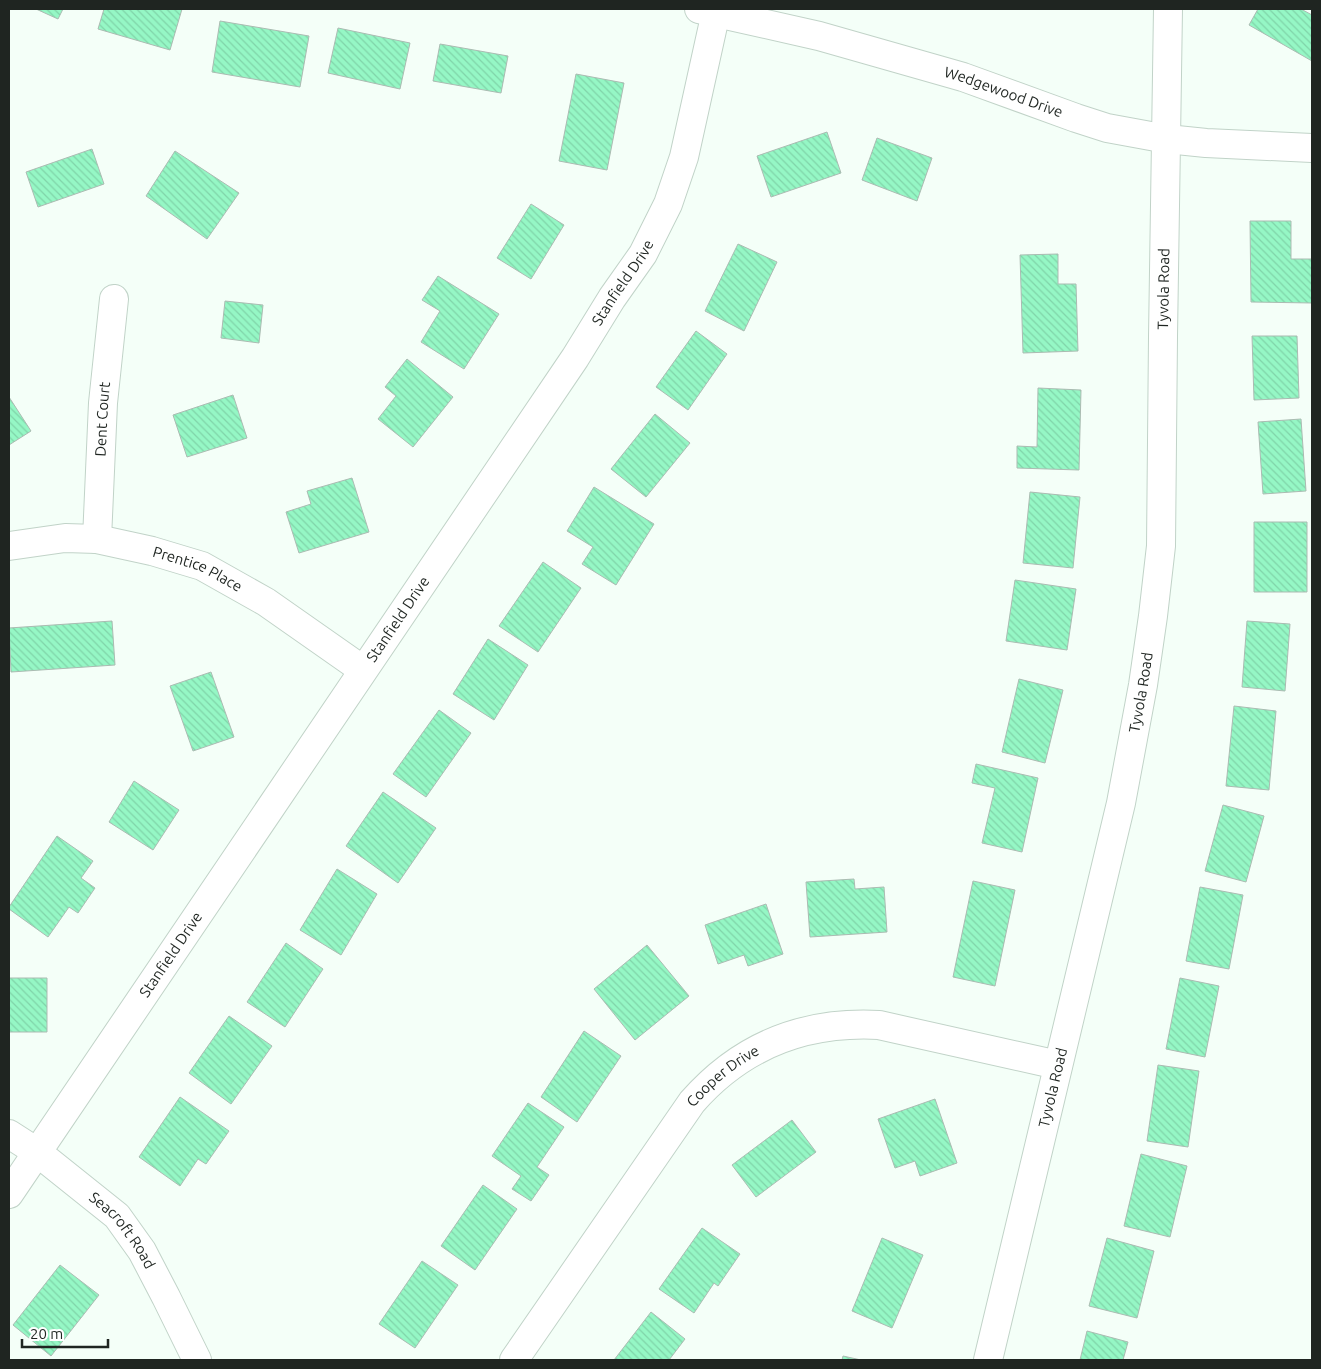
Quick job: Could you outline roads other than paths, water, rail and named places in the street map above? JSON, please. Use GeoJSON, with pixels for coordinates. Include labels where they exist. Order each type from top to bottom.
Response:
{"type":"FeatureCollection","features":[{"type":"Feature","properties":{"kind":"street","name":"Tyvola Road"},"geometry":{"type":"LineString","coordinates":[[988,1360],[1121,803],[1143,685],[1153,616],[1161,546],[1168,9]]}},
{"type":"Feature","properties":{"kind":"street","name":"Wedgewood Drive"},"geometry":{"type":"LineString","coordinates":[[707,10],[819,36],[963,77],[1106,128],[1167,139],[1206,143],[1312,148]]}},
{"type":"Feature","properties":{"kind":"street","name":"Stanfield Drive"},"geometry":{"type":"LineString","coordinates":[[9,1194],[643,254],[668,204],[684,157],[707,10]]}},
{"type":"Feature","properties":{"kind":"street","name":"Dent Court"},"geometry":{"type":"LineString","coordinates":[[97,539],[103,403],[114,299]]}},
{"type":"Feature","properties":{"kind":"street","name":"Prentice Place"},"geometry":{"type":"LineString","coordinates":[[9,546],[65,538],[97,539],[152,551],[202,566],[266,602],[362,670]]}},
{"type":"Feature","properties":{"kind":"street","name":"Cooper Drive"},"geometry":{"type":"LineString","coordinates":[[514,1360],[692,1102],[706,1086],[738,1060],[756,1049],[796,1033],[837,1025],[879,1025],[1058,1065]]}},
{"type":"Feature","properties":{"kind":"street","name":"Seacroft Road"},"geometry":{"type":"LineString","coordinates":[[9,1134],[37,1152],[117,1216],[142,1252],[197,1360]]}}]}
